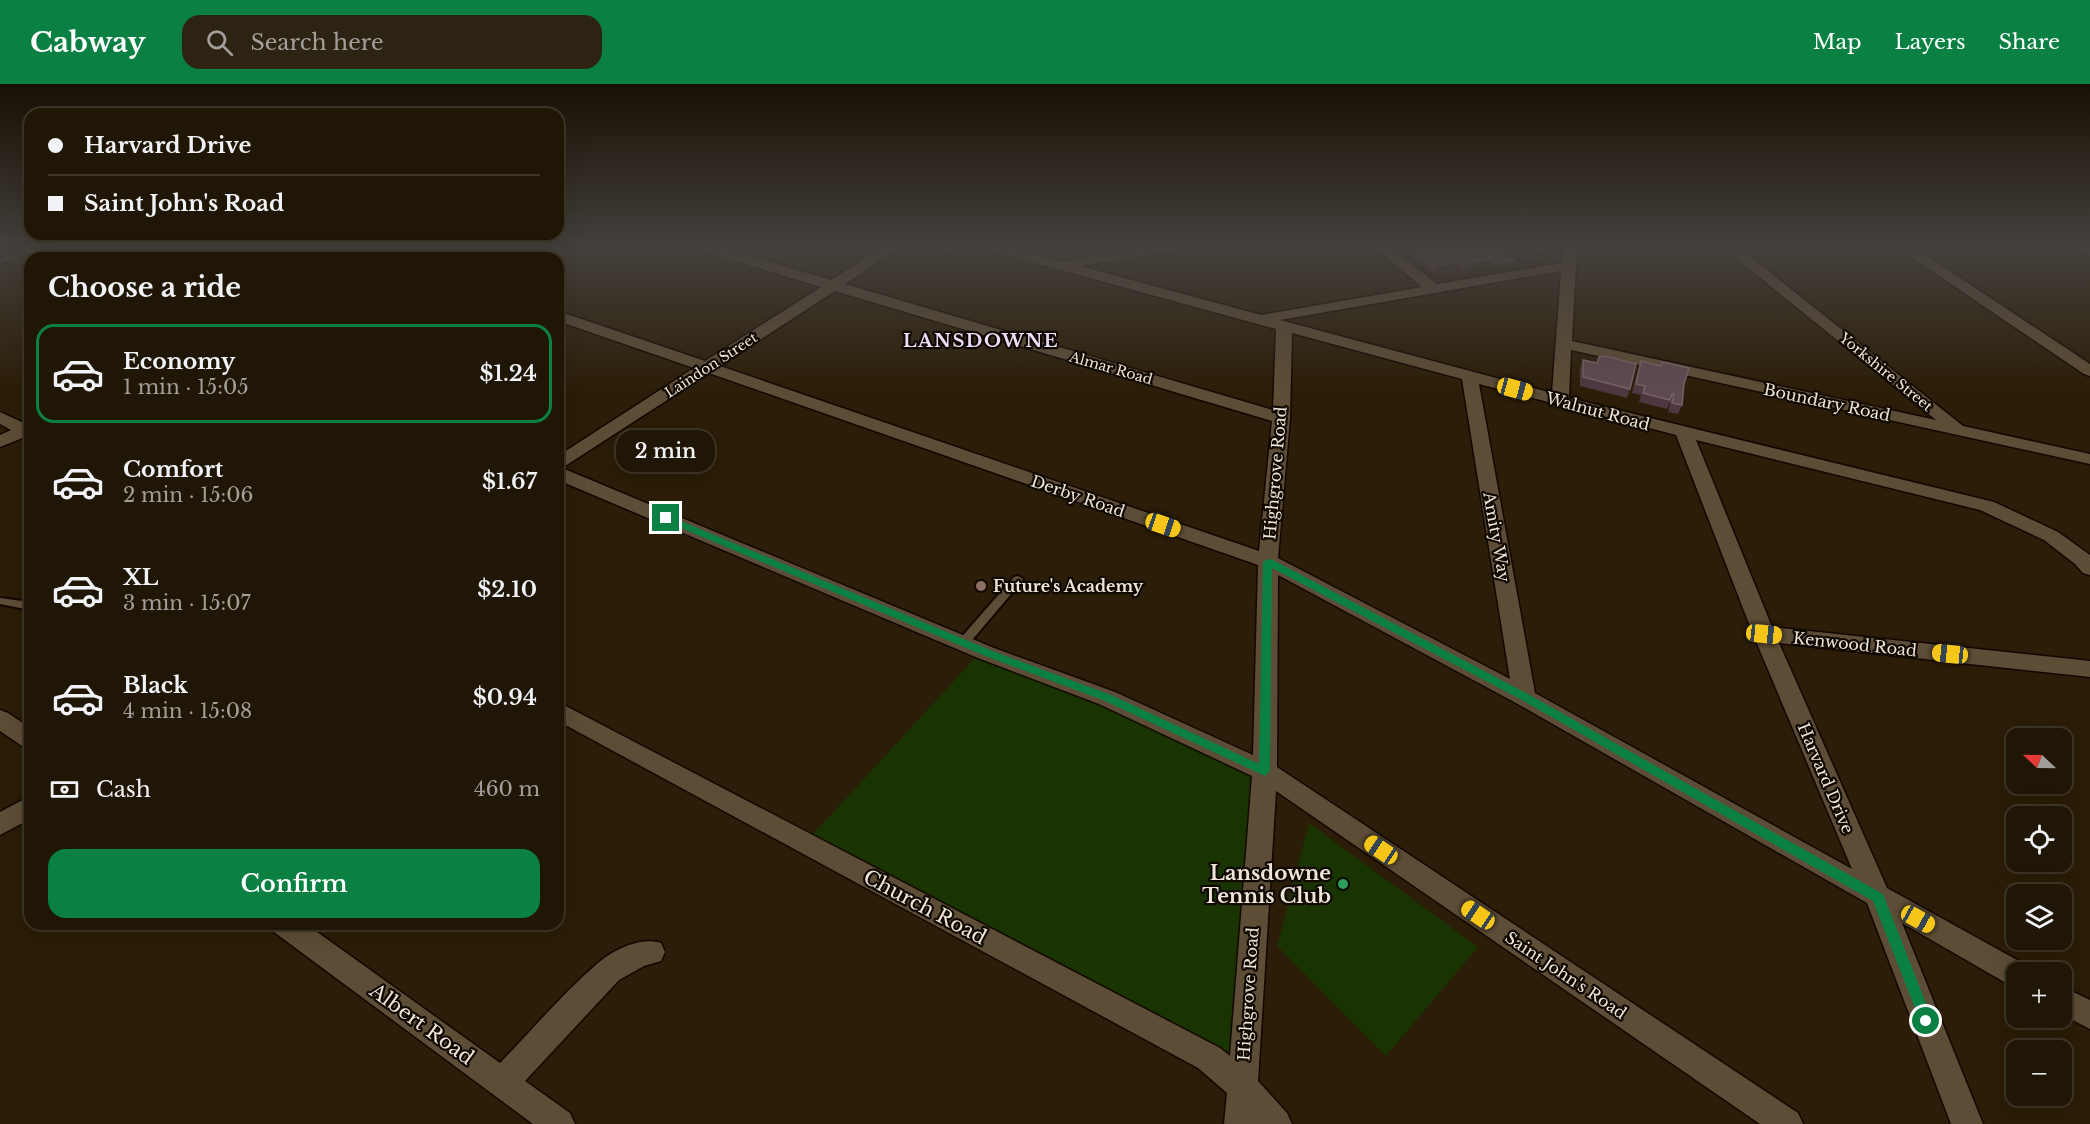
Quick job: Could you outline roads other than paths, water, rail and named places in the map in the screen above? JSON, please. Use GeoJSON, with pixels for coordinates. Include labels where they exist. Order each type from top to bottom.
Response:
{"type":"FeatureCollection","features":[{"type":"Feature","properties":{"kind":"street","name":"Laindon Street"},"geometry":{"type":"LineString","coordinates":[[564,460],[819,295]]}},
{"type":"Feature","properties":{"kind":"street","name":"Almar Road"},"geometry":{"type":"LineString","coordinates":[[861,295],[1281,418]]}},
{"type":"Feature","properties":{"kind":"street","name":"Walnut Road"},"geometry":{"type":"LineString","coordinates":[[1168,295],[1560,401],[1987,506],[2051,536],[2082,559],[2090,568]]}},
{"type":"Feature","properties":{"kind":"street"},"geometry":{"type":"LineString","coordinates":[[1259,319],[1396,295]]}},
{"type":"Feature","properties":{"kind":"street"},"geometry":{"type":"LineString","coordinates":[[1560,401],[1566,295]]}},
{"type":"Feature","properties":{"kind":"street","name":"Yorkshire Street"},"geometry":{"type":"LineString","coordinates":[[1789,295],[1959,430]]}},
{"type":"Feature","properties":{"kind":"street"},"geometry":{"type":"LineString","coordinates":[[1975,295],[2090,371]]}},
{"type":"Feature","properties":{"kind":"street","name":"Derby Road"},"geometry":{"type":"LineString","coordinates":[[564,318],[1268,561],[1524,696],[2006,968]]}},
{"type":"Feature","properties":{"kind":"street","name":"Highgrove Road"},"geometry":{"type":"LineString","coordinates":[[1240,1124],[1265,771],[1268,561],[1281,418],[1284,325]]}},
{"type":"Feature","properties":{"kind":"street","name":"Boundary Road"},"geometry":{"type":"LineString","coordinates":[[1564,344],[2090,459]]}},
{"type":"Feature","properties":{"kind":"street","name":"Amity Way"},"geometry":{"type":"LineString","coordinates":[[1470,376],[1524,696]]}},
{"type":"Feature","properties":{"kind":"street"},"geometry":{"type":"LineString","coordinates":[[0,417],[24,429]]}},
{"type":"Feature","properties":{"kind":"street"},"geometry":{"type":"LineString","coordinates":[[0,442],[24,433]]}},
{"type":"Feature","properties":{"kind":"street","name":"Harvard Drive"},"geometry":{"type":"LineString","coordinates":[[1684,433],[1764,634],[1878,898],[1967,1124]]}},
{"type":"Feature","properties":{"kind":"street","name":"Saint John's Road"},"geometry":{"type":"LineString","coordinates":[[564,476],[963,643],[1107,698],[1265,771],[1787,1124]]}},
{"type":"Feature","properties":{"kind":"street","name":"Kenwood Road"},"geometry":{"type":"LineString","coordinates":[[1764,634],[2090,669]]}},
{"type":"Feature","properties":{"kind":"street","name":"Church Road"},"geometry":{"type":"LineString","coordinates":[[564,714],[1209,1058],[1242,1086],[1276,1124]]}},
{"type":"Feature","properties":{"kind":"street"},"geometry":{"type":"LineString","coordinates":[[0,719],[24,736]]}},
{"type":"Feature","properties":{"kind":"street"},"geometry":{"type":"LineString","coordinates":[[0,825],[24,810]]}},
{"type":"Feature","properties":{"kind":"street","name":"Albert Road"},"geometry":{"type":"LineString","coordinates":[[292,930],[559,1124]]}},
{"type":"Feature","properties":{"kind":"street"},"geometry":{"type":"LineString","coordinates":[[502,1083],[609,971],[639,954],[651,952]]}},
{"type":"Feature","properties":{"kind":"street"},"geometry":{"type":"LineString","coordinates":[[2072,1005],[2090,1015]]}},
{"type":"Feature","properties":{"kind":"lane"},"geometry":{"type":"LineString","coordinates":[[963,643],[1018,579]]}},
{"type":"Feature","properties":{"kind":"lane"},"geometry":{"type":"LineString","coordinates":[[0,601],[24,605]]}},
{"type":"Feature","properties":{"kind":"place","name":"Future's Academy"},"geometry":{"type":"Point","coordinates":[981,586]}},
{"type":"Feature","properties":{"kind":"place","name":"Lansdowne Tennis Club"},"geometry":{"type":"Point","coordinates":[1343,884]}},
{"type":"Feature","properties":{"kind":"district","name":"LANSDOWNE"},"geometry":{"type":"Point","coordinates":[981,341]}}]}
